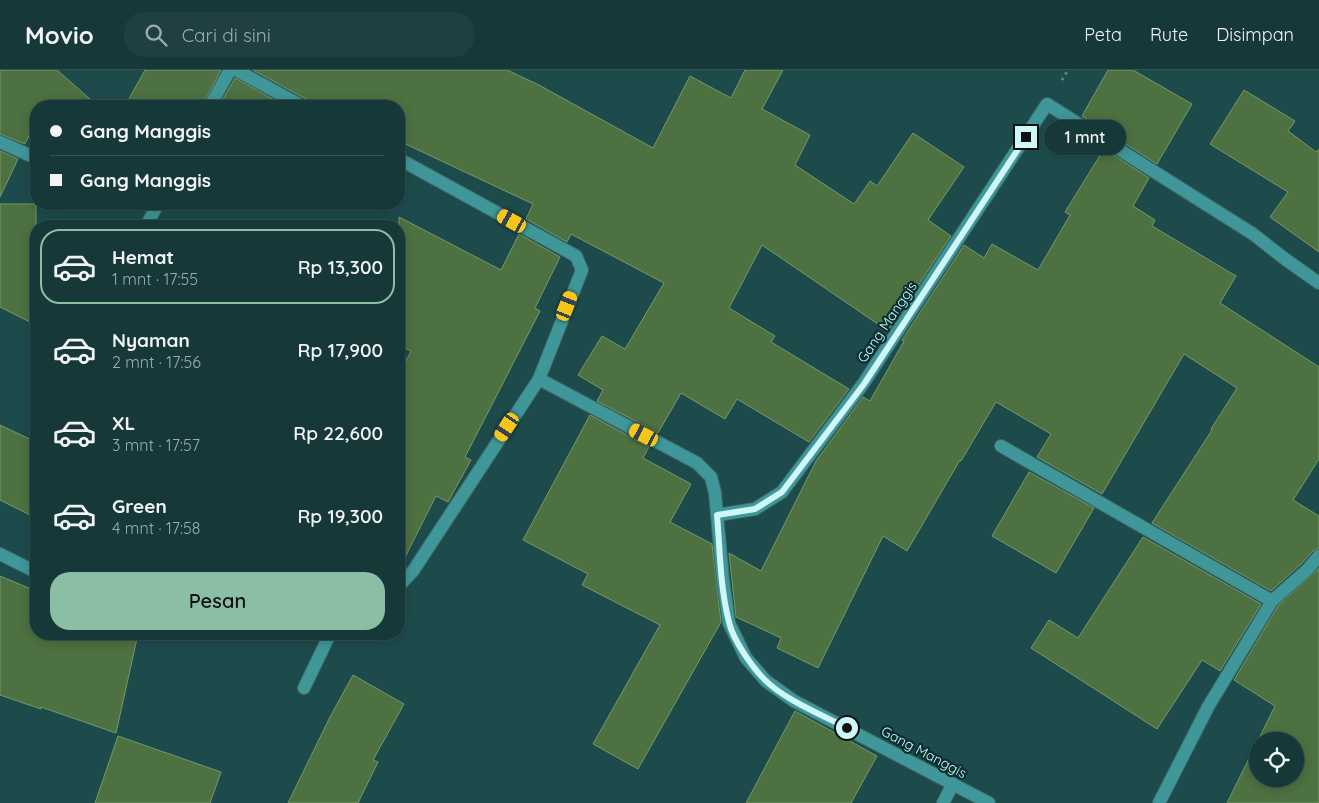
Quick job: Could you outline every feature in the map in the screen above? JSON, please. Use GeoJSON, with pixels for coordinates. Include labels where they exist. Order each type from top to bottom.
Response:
{"type":"FeatureCollection","features":[{"type":"Feature","properties":{"kind":"street"},"geometry":{"type":"LineString","coordinates":[[213,100],[230,70]]}},
{"type":"Feature","properties":{"kind":"street"},"geometry":{"type":"LineString","coordinates":[[236,70],[291,100]]}},
{"type":"Feature","properties":{"kind":"street","name":"Gang Manggis"},"geometry":{"type":"LineString","coordinates":[[717,515],[755,509],[782,492],[864,384],[1047,104],[1253,234],[1319,284]]}},
{"type":"Feature","properties":{"kind":"street"},"geometry":{"type":"LineString","coordinates":[[0,142],[30,155]]}},
{"type":"Feature","properties":{"kind":"street"},"geometry":{"type":"LineString","coordinates":[[405,162],[576,256],[582,270],[539,380],[413,571],[405,580]]}},
{"type":"Feature","properties":{"kind":"street","name":"Gang Manggis"},"geometry":{"type":"LineString","coordinates":[[539,380],[697,463],[711,477],[715,493],[729,623],[746,658],[766,680],[794,700],[989,803]]}},
{"type":"Feature","properties":{"kind":"street"},"geometry":{"type":"LineString","coordinates":[[1001,446],[1272,601]]}},
{"type":"Feature","properties":{"kind":"street"},"geometry":{"type":"LineString","coordinates":[[0,554],[30,569]]}},
{"type":"Feature","properties":{"kind":"street"},"geometry":{"type":"LineString","coordinates":[[1159,803],[1208,707],[1272,601],[1307,570],[1319,556]]}},
{"type":"Feature","properties":{"kind":"street"},"geometry":{"type":"LineString","coordinates":[[304,688],[327,640]]}},
{"type":"Feature","properties":{"kind":"street"},"geometry":{"type":"LineString","coordinates":[[943,803],[953,784]]}},
{"type":"Feature","properties":{"kind":"building"},"geometry":{"type":"Polygon","coordinates":[[[0,70],[57,70],[91,100],[30,100],[30,134],[25,144],[0,134],[0,70]]]}},
{"type":"Feature","properties":{"kind":"building"},"geometry":{"type":"Polygon","coordinates":[[[145,70],[221,70],[205,100],[128,100],[145,70]]]}},
{"type":"Feature","properties":{"kind":"building"},"geometry":{"type":"Polygon","coordinates":[[[253,70],[507,70],[539,85],[653,148],[690,76],[731,98],[745,70],[783,70],[762,109],[810,135],[795,165],[854,204],[870,181],[877,186],[913,133],[964,167],[928,220],[951,236],[888,331],[762,245],[729,308],[775,336],[771,342],[849,389],[809,442],[737,399],[725,419],[681,393],[658,433],[597,401],[603,390],[578,375],[602,336],[625,349],[664,283],[571,234],[567,242],[526,219],[533,204],[405,144],[405,100],[306,99],[253,70]]]}},
{"type":"Feature","properties":{"kind":"building"},"geometry":{"type":"Polygon","coordinates":[[[1108,70],[1133,70],[1192,104],[1157,164],[1082,116],[1108,70]]]}},
{"type":"Feature","properties":{"kind":"building"},"geometry":{"type":"Polygon","coordinates":[[[235,78],[274,100],[222,100],[235,78]]]}},
{"type":"Feature","properties":{"kind":"building"},"geometry":{"type":"Polygon","coordinates":[[[1244,90],[1295,121],[1288,131],[1316,152],[1319,149],[1319,252],[1270,217],[1288,192],[1210,144],[1244,90]]]}},
{"type":"Feature","properties":{"kind":"building"},"geometry":{"type":"Polygon","coordinates":[[[1104,149],[1149,178],[1133,206],[1155,220],[1152,226],[1236,276],[1220,303],[1319,367],[1319,459],[1293,500],[1319,516],[1319,548],[1313,551],[1271,591],[1152,523],[1237,388],[1184,354],[1102,494],[1037,457],[1051,434],[996,402],[907,551],[883,536],[818,668],[777,648],[781,638],[736,617],[729,553],[761,571],[816,461],[863,397],[870,401],[904,341],[902,340],[964,245],[984,258],[992,244],[1038,270],[1070,215],[1065,212],[1104,149]]]}},
{"type":"Feature","properties":{"kind":"building"},"geometry":{"type":"Polygon","coordinates":[[[0,151],[18,159],[0,197],[0,151]]]}},
{"type":"Feature","properties":{"kind":"building"},"geometry":{"type":"Polygon","coordinates":[[[0,204],[30,204],[30,210],[36,210],[36,220],[30,220],[30,322],[0,307],[0,204]]]}},
{"type":"Feature","properties":{"kind":"building"},"geometry":{"type":"Polygon","coordinates":[[[405,220],[501,270],[519,234],[560,257],[535,308],[540,311],[465,457],[471,460],[448,502],[436,496],[405,557],[405,363],[411,351],[405,348],[405,220]]]}},
{"type":"Feature","properties":{"kind":"building"},"geometry":{"type":"Polygon","coordinates":[[[590,415],[649,447],[643,458],[691,484],[670,522],[712,544],[721,622],[638,769],[593,744],[660,625],[582,585],[588,574],[523,540],[590,415]]]}},
{"type":"Feature","properties":{"kind":"building"},"geometry":{"type":"Polygon","coordinates":[[[0,425],[30,439],[30,515],[0,500],[0,425]]]}},
{"type":"Feature","properties":{"kind":"building"},"geometry":{"type":"Polygon","coordinates":[[[1029,472],[1094,508],[1056,573],[992,536],[1029,472]]]}},
{"type":"Feature","properties":{"kind":"building"},"geometry":{"type":"Polygon","coordinates":[[[1143,537],[1261,604],[1220,671],[1202,660],[1157,729],[1031,648],[1049,620],[1078,638],[1143,537]]]}},
{"type":"Feature","properties":{"kind":"building"},"geometry":{"type":"Polygon","coordinates":[[[1319,568],[1319,803],[1227,803],[1249,759],[1249,787],[1304,787],[1304,732],[1262,732],[1275,706],[1234,680],[1278,606],[1319,568]]]}},
{"type":"Feature","properties":{"kind":"building"},"geometry":{"type":"Polygon","coordinates":[[[0,576],[30,588],[30,640],[137,640],[116,733],[0,695],[0,576]]]}},
{"type":"Feature","properties":{"kind":"building"},"geometry":{"type":"Polygon","coordinates":[[[353,675],[404,704],[373,760],[378,762],[358,803],[288,803],[330,717],[353,675]]]}},
{"type":"Feature","properties":{"kind":"building"},"geometry":{"type":"Polygon","coordinates":[[[795,711],[877,756],[851,803],[746,803],[795,711]]]}},
{"type":"Feature","properties":{"kind":"building"},"geometry":{"type":"Polygon","coordinates":[[[118,736],[221,772],[210,803],[95,803],[118,736]]]}},
{"type":"Feature","properties":{"kind":"route"},"geometry":{"type":"LineString","coordinates":[[847,728],[794,700],[766,680],[746,658],[729,623],[717,515],[755,509],[782,492],[864,384],[1026,137]]}}]}
